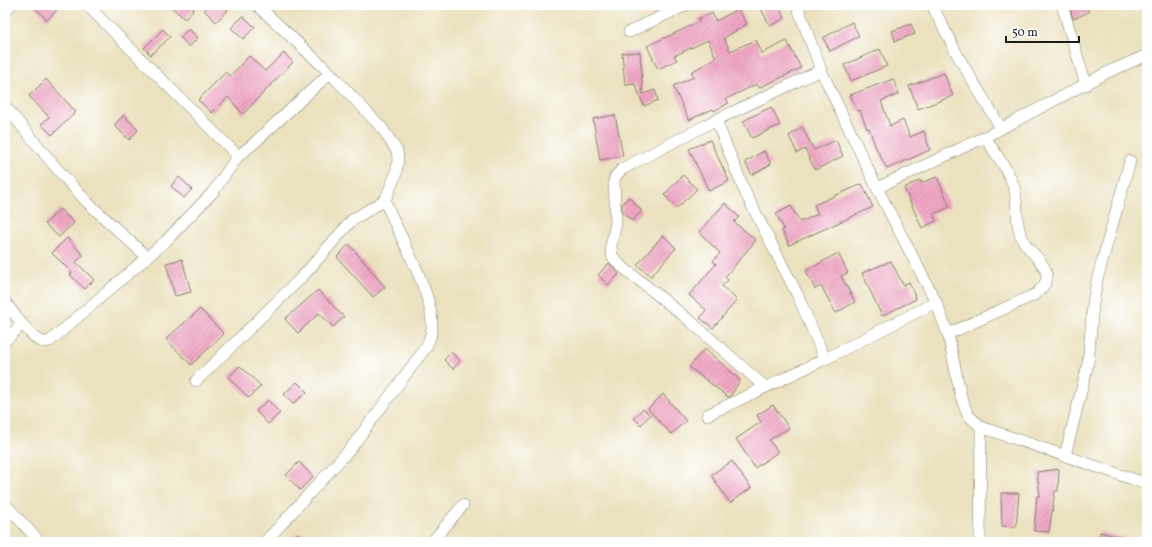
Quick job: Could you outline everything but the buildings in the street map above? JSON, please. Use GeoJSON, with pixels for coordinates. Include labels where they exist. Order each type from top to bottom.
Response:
{"type":"FeatureCollection","features":[{"type":"Feature","properties":{"kind":"street"},"geometry":{"type":"LineString","coordinates":[[5,11],[11,5]]}},
{"type":"Feature","properties":{"kind":"street"},"geometry":{"type":"LineString","coordinates":[[87,5],[238,156]]}},
{"type":"Feature","properties":{"kind":"street"},"geometry":{"type":"LineString","coordinates":[[196,381],[303,276],[352,220],[385,200],[396,174],[398,160],[397,152],[382,128],[330,73],[257,5]]}},
{"type":"Feature","properties":{"kind":"street"},"geometry":{"type":"LineString","coordinates":[[629,32],[686,5]]}},
{"type":"Feature","properties":{"kind":"street"},"geometry":{"type":"LineString","coordinates":[[797,5],[822,70],[877,188],[936,302],[948,334],[961,397],[968,415],[981,427],[1147,484]]}},
{"type":"Feature","properties":{"kind":"street"},"geometry":{"type":"LineString","coordinates":[[932,5],[959,58],[1001,128]]}},
{"type":"Feature","properties":{"kind":"street"},"geometry":{"type":"LineString","coordinates":[[1062,5],[1086,85]]}},
{"type":"Feature","properties":{"kind":"street"},"geometry":{"type":"LineString","coordinates":[[877,188],[985,137],[1147,55]]}},
{"type":"Feature","properties":{"kind":"street"},"geometry":{"type":"LineString","coordinates":[[764,386],[688,320],[620,265],[612,256],[611,246],[616,223],[615,177],[622,169],[716,120],[822,70]]}},
{"type":"Feature","properties":{"kind":"street"},"geometry":{"type":"LineString","coordinates":[[5,302],[22,324],[39,342],[50,341],[176,231],[213,192],[238,156],[330,73]]}},
{"type":"Feature","properties":{"kind":"street"},"geometry":{"type":"LineString","coordinates":[[5,106],[58,170],[88,202],[147,257]]}},
{"type":"Feature","properties":{"kind":"street"},"geometry":{"type":"LineString","coordinates":[[716,120],[745,192],[795,290],[825,359]]}},
{"type":"Feature","properties":{"kind":"street"},"geometry":{"type":"LineString","coordinates":[[948,334],[1036,294],[1044,287],[1048,278],[1046,270],[1024,241],[1019,230],[1015,189],[1012,180],[985,137]]}},
{"type":"Feature","properties":{"kind":"street"},"geometry":{"type":"LineString","coordinates":[[1065,456],[1088,364],[1093,304],[1097,280],[1130,161]]}},
{"type":"Feature","properties":{"kind":"street"},"geometry":{"type":"LineString","coordinates":[[265,542],[351,448],[427,346],[431,334],[432,322],[425,291],[403,240],[391,217],[385,200]]}},
{"type":"Feature","properties":{"kind":"street"},"geometry":{"type":"LineString","coordinates":[[707,415],[764,386],[825,359],[936,302]]}},
{"type":"Feature","properties":{"kind":"street"},"geometry":{"type":"LineString","coordinates":[[5,342],[22,324]]}},
{"type":"Feature","properties":{"kind":"street"},"geometry":{"type":"LineString","coordinates":[[980,542],[981,427]]}},
{"type":"Feature","properties":{"kind":"street"},"geometry":{"type":"LineString","coordinates":[[5,504],[40,542]]}},
{"type":"Feature","properties":{"kind":"street"},"geometry":{"type":"LineString","coordinates":[[432,542],[463,505]]}}]}
